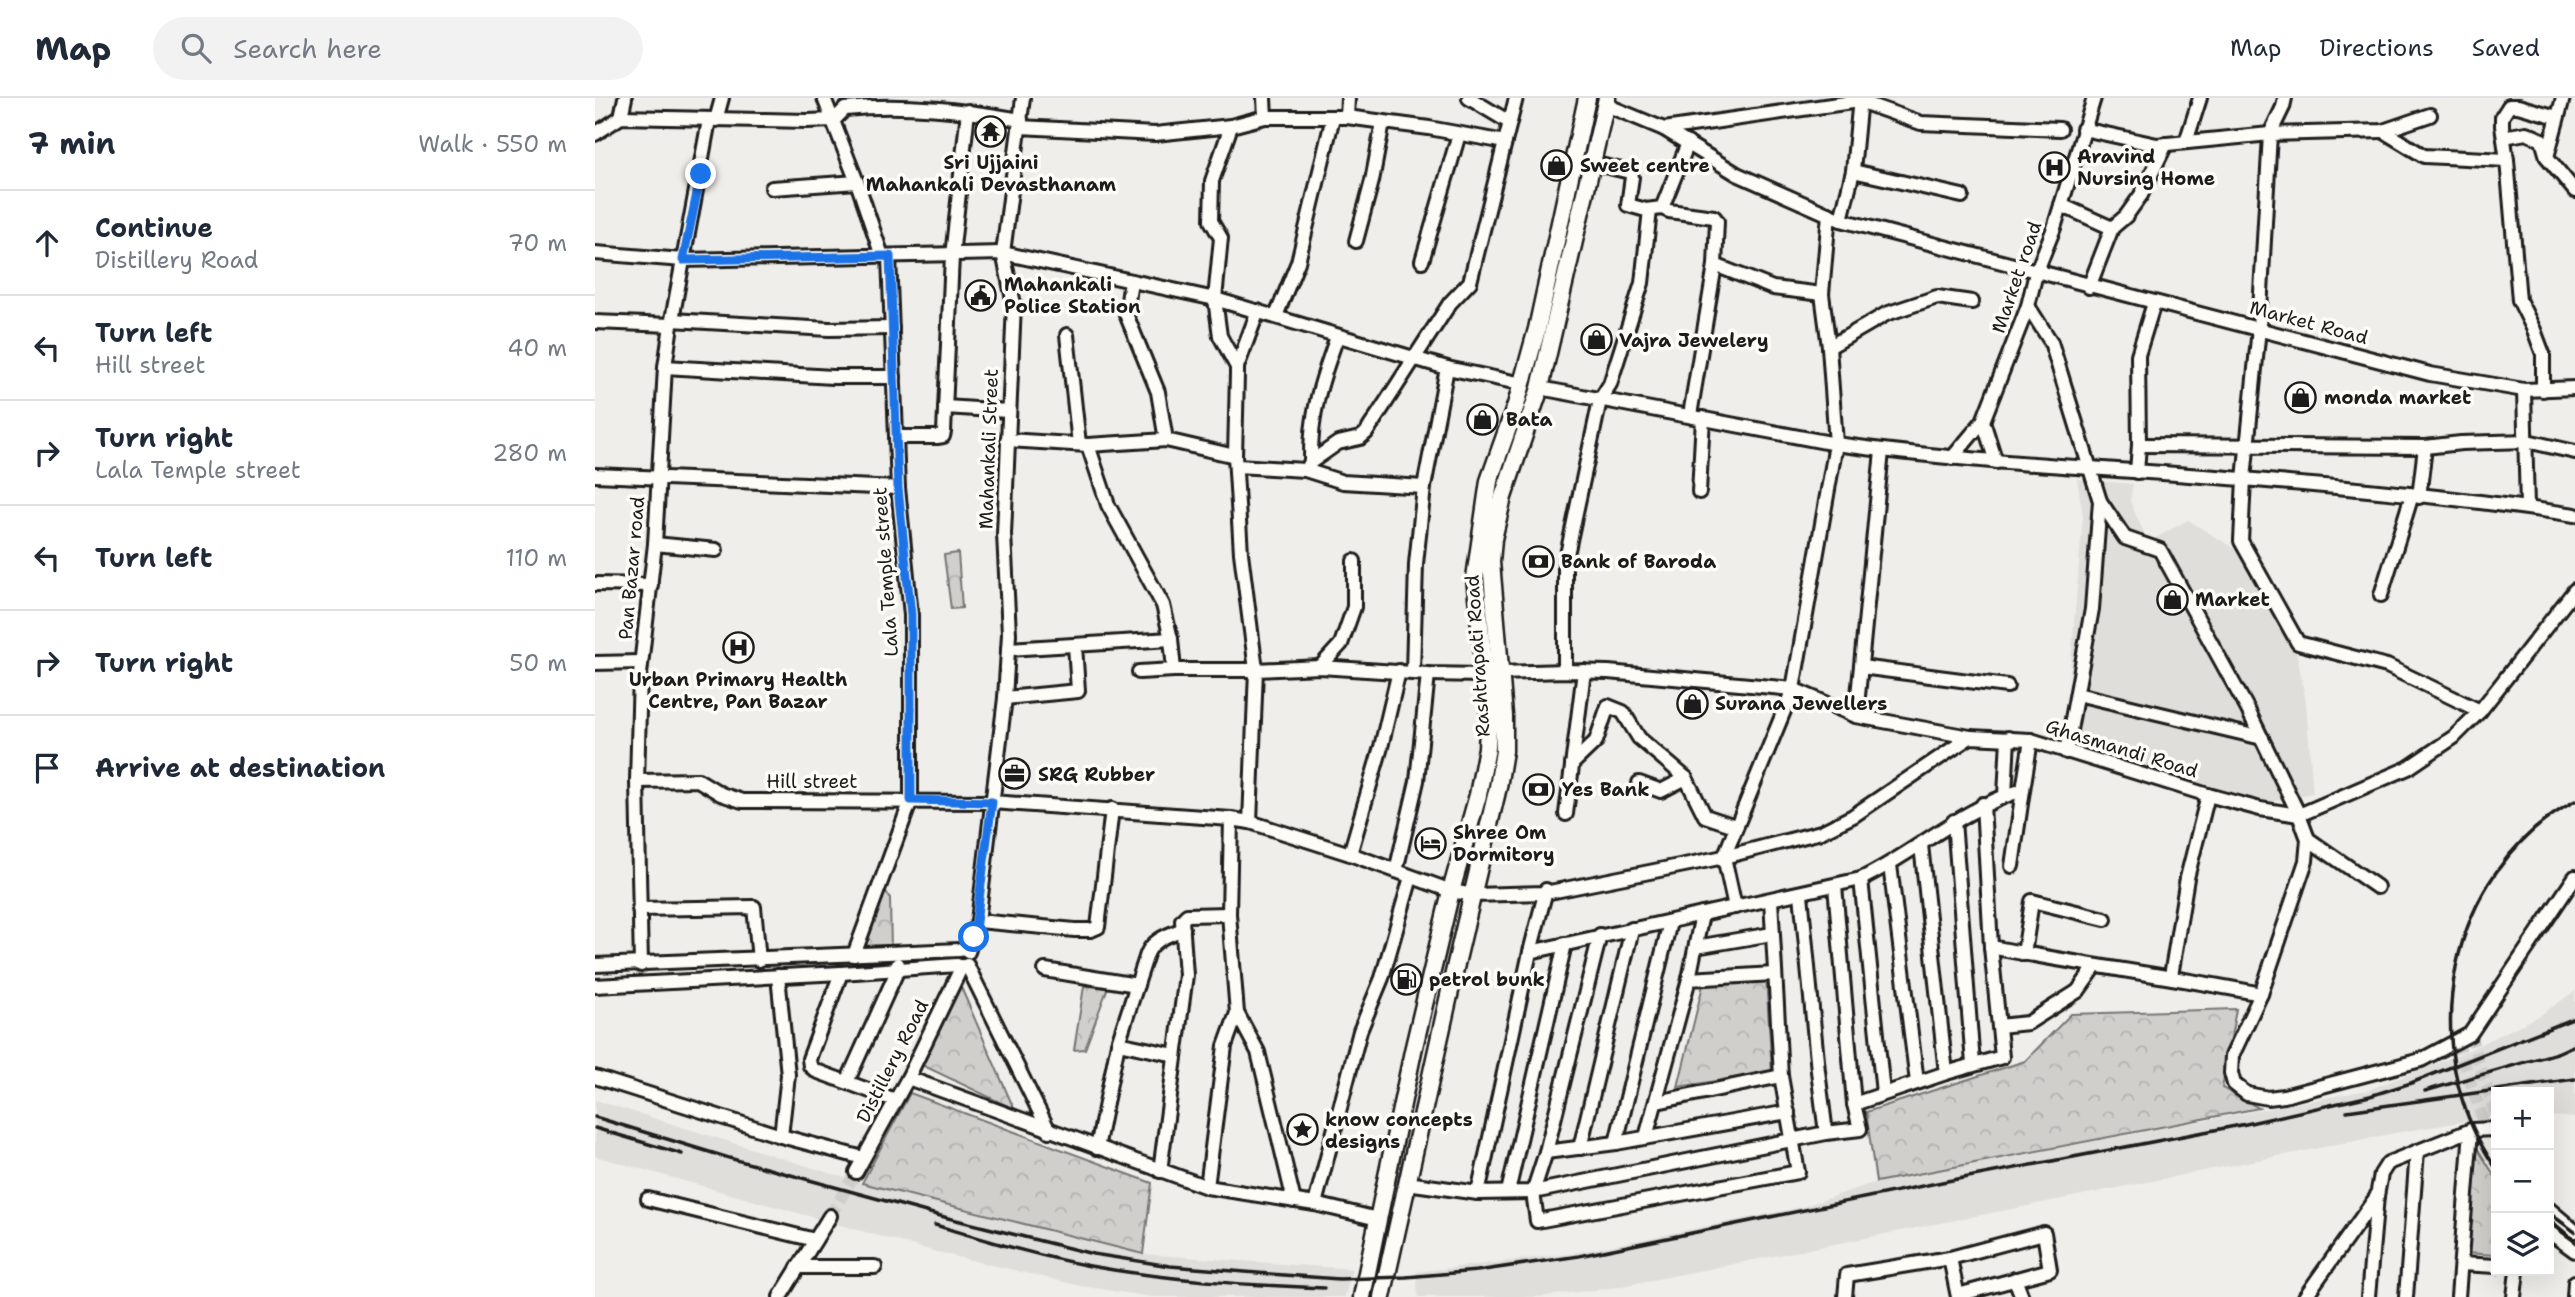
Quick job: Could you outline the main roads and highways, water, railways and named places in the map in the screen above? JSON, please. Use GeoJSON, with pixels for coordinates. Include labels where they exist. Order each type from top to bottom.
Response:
{"type":"FeatureCollection","features":[{"type":"Feature","properties":{"kind":"main road","name":"Rashtrapati Road"},"geometry":{"type":"LineString","coordinates":[[1485,597],[1475,578],[1489,481],[1523,384],[1587,98]]}},
{"type":"Feature","properties":{"kind":"main road","name":"Rashtrapati Road"},"geometry":{"type":"LineString","coordinates":[[1362,1297],[1413,1051],[1451,891],[1478,795],[1487,748],[1491,674],[1485,597],[1493,538],[1503,497],[1540,388],[1607,102]]}},
{"type":"Feature","properties":{"kind":"main road","name":"Rashtrapati Road"},"geometry":{"type":"LineString","coordinates":[[1382,1297],[1456,964],[1499,787],[1504,751],[1504,716],[1491,674]]}},
{"type":"Feature","properties":{"kind":"tunnel"},"geometry":{"type":"LineString","coordinates":[[2470,1034],[2491,1100]]}},
{"type":"Feature","properties":{"kind":"tunnel"},"geometry":{"type":"LineString","coordinates":[[2457,1041],[2485,1126],[2491,1127]]}},
{"type":"Feature","properties":{"kind":"tunnel"},"geometry":{"type":"LineString","coordinates":[[830,1216],[856,1172]]}},
{"type":"Feature","properties":{"kind":"railway"},"geometry":{"type":"LineString","coordinates":[[2491,1159],[2470,1122],[2455,1072],[2451,1019],[2456,967],[2471,917],[2497,872],[2531,832],[2575,801]]}},
{"type":"Feature","properties":{"kind":"railway"},"geometry":{"type":"LineString","coordinates":[[595,1117],[729,1158],[948,1218],[1093,1254],[1170,1266],[1270,1274],[1339,1279],[1406,1277],[1477,1271],[1579,1256],[1942,1182],[2246,1124],[2370,1096],[2411,1083],[2575,1018]]}},
{"type":"Feature","properties":{"kind":"railway"},"geometry":{"type":"LineString","coordinates":[[2425,1091],[2557,1053],[2575,1045]]}},
{"type":"Feature","properties":{"kind":"railway"},"geometry":{"type":"LineString","coordinates":[[2347,1111],[2575,1079]]}},
{"type":"Feature","properties":{"kind":"railway"},"geometry":{"type":"LineString","coordinates":[[595,1128],[682,1154]]}},
{"type":"Feature","properties":{"kind":"railway"},"geometry":{"type":"LineString","coordinates":[[2554,1217],[2575,1232]]}},
{"type":"Feature","properties":{"kind":"railway"},"geometry":{"type":"LineString","coordinates":[[935,1225],[1051,1257],[1119,1271],[1207,1281],[1324,1288]]}},
{"type":"Feature","properties":{"kind":"place","name":"Sri Ujjaini Mahankali Devasthanam"},"geometry":{"type":"Point","coordinates":[991,131]}},
{"type":"Feature","properties":{"kind":"place","name":"Sweet centre"},"geometry":{"type":"Point","coordinates":[1557,165]}},
{"type":"Feature","properties":{"kind":"place","name":"Aravind Nursing Home"},"geometry":{"type":"Point","coordinates":[2054,167]}},
{"type":"Feature","properties":{"kind":"place","name":"Mahankali Police Station"},"geometry":{"type":"Point","coordinates":[981,295]}},
{"type":"Feature","properties":{"kind":"place","name":"Vajra Jewelery"},"geometry":{"type":"Point","coordinates":[1596,340]}},
{"type":"Feature","properties":{"kind":"place","name":"monda market"},"geometry":{"type":"Point","coordinates":[2301,397]}},
{"type":"Feature","properties":{"kind":"place","name":"Bata"},"geometry":{"type":"Point","coordinates":[1483,419]}},
{"type":"Feature","properties":{"kind":"place","name":"Bank of Baroda"},"geometry":{"type":"Point","coordinates":[1538,561]}},
{"type":"Feature","properties":{"kind":"place","name":"Market"},"geometry":{"type":"Point","coordinates":[2172,599]}},
{"type":"Feature","properties":{"kind":"place","name":"Urban Primary Health Centre, Pan Bazar"},"geometry":{"type":"Point","coordinates":[738,648]}},
{"type":"Feature","properties":{"kind":"place","name":"Surana Jewellers"},"geometry":{"type":"Point","coordinates":[1692,703]}},
{"type":"Feature","properties":{"kind":"place","name":"SRG Rubber"},"geometry":{"type":"Point","coordinates":[1015,774]}},
{"type":"Feature","properties":{"kind":"place","name":"Yes Bank"},"geometry":{"type":"Point","coordinates":[1539,789]}},
{"type":"Feature","properties":{"kind":"place","name":"Shree Om Dormitory"},"geometry":{"type":"Point","coordinates":[1430,843]}},
{"type":"Feature","properties":{"kind":"place","name":"petrol bunk"},"geometry":{"type":"Point","coordinates":[1406,979]}},
{"type":"Feature","properties":{"kind":"place","name":"know concepts designs"},"geometry":{"type":"Point","coordinates":[1302,1130]}}]}
